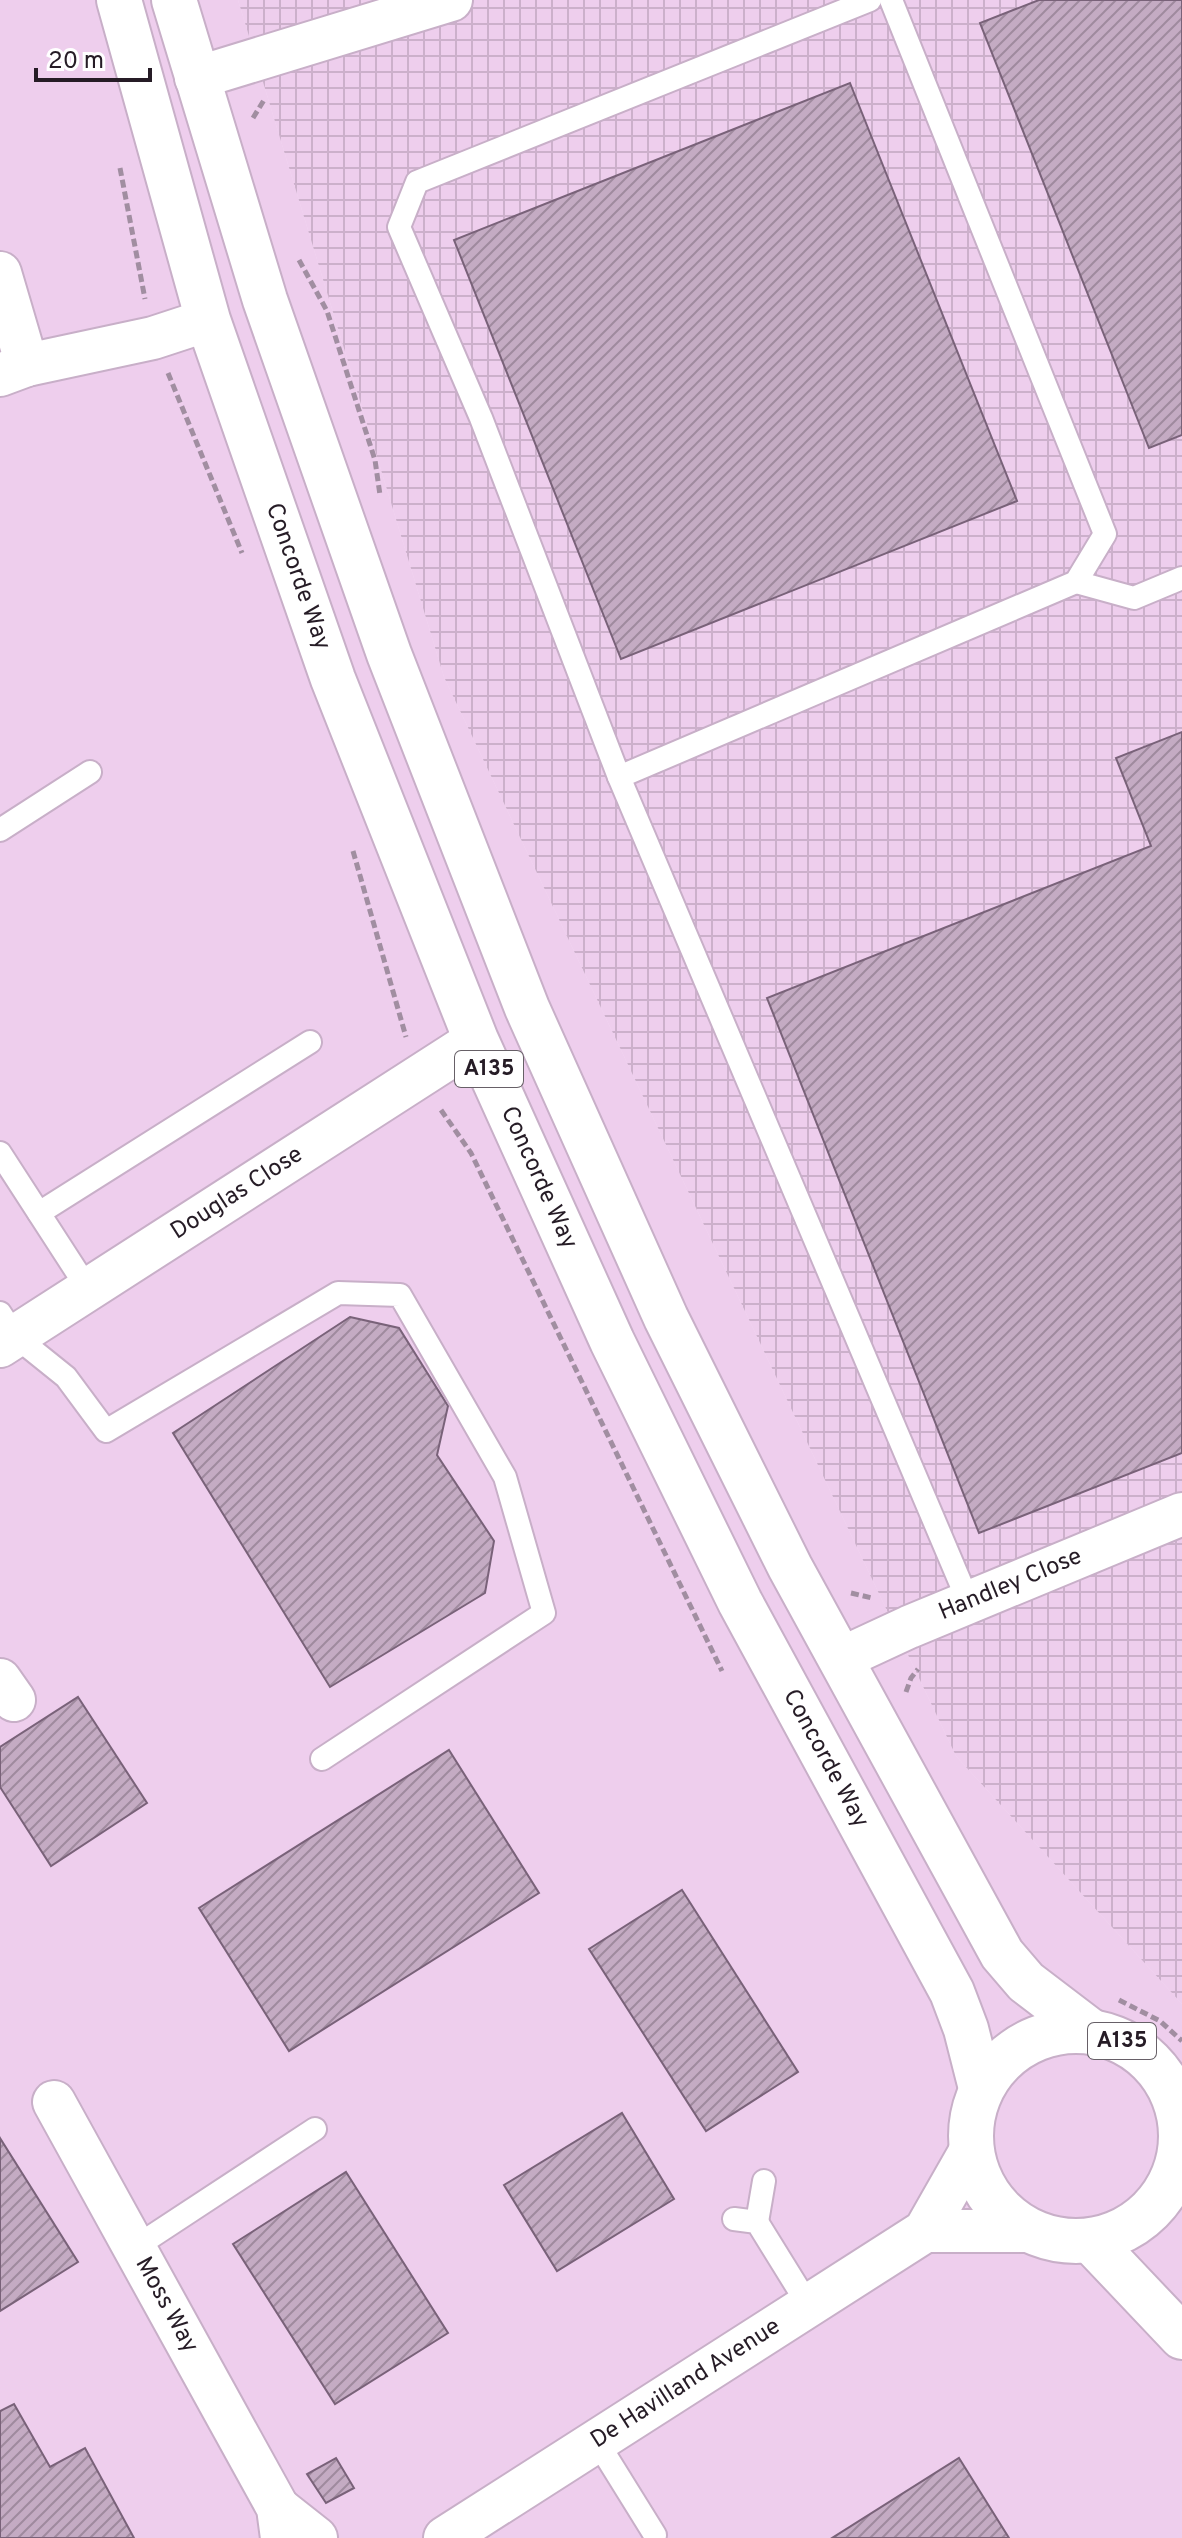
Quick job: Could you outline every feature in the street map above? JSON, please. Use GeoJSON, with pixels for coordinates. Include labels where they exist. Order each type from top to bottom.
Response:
{"type":"FeatureCollection","features":[{"type":"Feature","properties":{"kind":"main road","name":"Concorde Way"},"geometry":{"type":"LineString","coordinates":[[119,0],[208,320],[333,679],[476,1040],[612,1341],[740,1602],[952,1992],[966,2029],[981,2088]]}},
{"type":"Feature","properties":{"kind":"main road","name":"A135"},"geometry":{"type":"LineString","coordinates":[[174,0],[265,300],[389,654],[527,1008],[666,1318],[790,1567],[1002,1954],[1026,1982],[1100,2013],[1123,2041],[1151,2062],[1172,2091],[1181,2125],[1180,2165],[1167,2190],[1147,2214],[1121,2232],[1091,2241],[1059,2241],[1029,2231],[1001,2211],[981,2184],[970,2152],[971,2119],[981,2088],[1000,2061],[1025,2042],[1100,2013]]}},
{"type":"Feature","properties":{"kind":"main road"},"geometry":{"type":"LineString","coordinates":[[1091,2241],[1182,2337]]}},
{"type":"Feature","properties":{"kind":"street"},"geometry":{"type":"LineString","coordinates":[[196,78],[451,0]]}},
{"type":"Feature","properties":{"kind":"street"},"geometry":{"type":"LineString","coordinates":[[0,273],[14,370],[153,338],[208,320]]}},
{"type":"Feature","properties":{"kind":"street","name":"Douglas Close"},"geometry":{"type":"LineString","coordinates":[[5,1332],[88,1289],[476,1040]]}},
{"type":"Feature","properties":{"kind":"street","name":"Handley Close"},"geometry":{"type":"LineString","coordinates":[[840,1659],[909,1627],[1182,1514]]}},
{"type":"Feature","properties":{"kind":"street","name":"Moss Way"},"geometry":{"type":"LineString","coordinates":[[54,2102],[280,2523]]}},
{"type":"Feature","properties":{"kind":"street"},"geometry":{"type":"LineString","coordinates":[[970,2152],[925,2231],[1029,2231]]}},
{"type":"Feature","properties":{"kind":"street","name":"De Havilland Avenue"},"geometry":{"type":"LineString","coordinates":[[445,2538],[925,2231]]}},
{"type":"Feature","properties":{"kind":"street"},"geometry":{"type":"LineString","coordinates":[[280,2523],[316,2538]]}},
{"type":"Feature","properties":{"kind":"lane"},"geometry":{"type":"LineString","coordinates":[[870,0],[417,182],[399,227],[481,418],[619,777],[969,1603]]}},
{"type":"Feature","properties":{"kind":"lane"},"geometry":{"type":"LineString","coordinates":[[619,777],[1076,582],[1105,534],[891,0]]}},
{"type":"Feature","properties":{"kind":"lane"},"geometry":{"type":"LineString","coordinates":[[1076,582],[1134,598],[1182,578]]}},
{"type":"Feature","properties":{"kind":"lane"},"geometry":{"type":"LineString","coordinates":[[0,830],[90,772]]}},
{"type":"Feature","properties":{"kind":"lane"},"geometry":{"type":"LineString","coordinates":[[39,1213],[310,1042]]}},
{"type":"Feature","properties":{"kind":"lane"},"geometry":{"type":"LineString","coordinates":[[0,1153],[88,1289]]}},
{"type":"Feature","properties":{"kind":"lane"},"geometry":{"type":"LineString","coordinates":[[5,1332],[66,1377],[106,1431],[338,1293],[400,1295],[505,1477],[544,1613],[322,1759]]}},
{"type":"Feature","properties":{"kind":"lane"},"geometry":{"type":"LineString","coordinates":[[134,2248],[315,2129]]}},
{"type":"Feature","properties":{"kind":"lane"},"geometry":{"type":"LineString","coordinates":[[764,2181],[746,2220],[809,2306]]}},
{"type":"Feature","properties":{"kind":"lane"},"geometry":{"type":"LineString","coordinates":[[596,2440],[655,2535]]}},
{"type":"Feature","properties":{"kind":"path"},"geometry":{"type":"LineString","coordinates":[[248,129],[258,107],[271,92],[291,82],[284,52]]}},
{"type":"Feature","properties":{"kind":"path"},"geometry":{"type":"LineString","coordinates":[[296,256],[327,311],[375,460],[382,507]]}},
{"type":"Feature","properties":{"kind":"path"},"geometry":{"type":"LineString","coordinates":[[841,1585],[848,1593],[869,1599],[894,1593],[923,1664],[911,1678],[904,1697]]}},
{"type":"Feature","properties":{"kind":"path"},"geometry":{"type":"LineString","coordinates":[[1100,2013],[1160,2021],[1182,2041]]}},
{"type":"Feature","properties":{"kind":"shaded area"},"geometry":{"type":"Polygon","coordinates":[[[0,0],[238,0],[444,677],[956,1756],[1182,2004],[1182,2538],[0,2538],[0,0]]]}},
{"type":"Feature","properties":{"kind":"shaded area"},"geometry":{"type":"Polygon","coordinates":[[[238,0],[1182,0],[1182,2004],[956,1756],[444,677],[238,0]]]}},
{"type":"Feature","properties":{"kind":"building"},"geometry":{"type":"Polygon","coordinates":[[[1039,0],[1182,0],[1182,435],[1149,448],[980,23],[1039,0]]]}},
{"type":"Feature","properties":{"kind":"building"},"geometry":{"type":"Polygon","coordinates":[[[850,83],[1017,501],[621,659],[454,240],[850,83]]]}},
{"type":"Feature","properties":{"kind":"building"},"geometry":{"type":"Polygon","coordinates":[[[1182,732],[1182,1453],[979,1533],[767,998],[1151,846],[1116,758],[1182,732]]]}},
{"type":"Feature","properties":{"kind":"building"},"geometry":{"type":"Polygon","coordinates":[[[350,1317],[399,1328],[448,1406],[437,1455],[494,1541],[485,1593],[330,1687],[173,1433],[350,1317]]]}},
{"type":"Feature","properties":{"kind":"building"},"geometry":{"type":"Polygon","coordinates":[[[78,1697],[147,1803],[51,1866],[0,1787],[0,1747],[78,1697]]]}},
{"type":"Feature","properties":{"kind":"building"},"geometry":{"type":"Polygon","coordinates":[[[449,1750],[539,1893],[289,2051],[199,1908],[449,1750]]]}},
{"type":"Feature","properties":{"kind":"building"},"geometry":{"type":"Polygon","coordinates":[[[682,1890],[798,2072],[706,2131],[589,1949],[682,1890]]]}},
{"type":"Feature","properties":{"kind":"building"},"geometry":{"type":"Polygon","coordinates":[[[622,2113],[674,2199],[557,2271],[504,2185],[622,2113]]]}},
{"type":"Feature","properties":{"kind":"building"},"geometry":{"type":"Polygon","coordinates":[[[0,2138],[78,2262],[0,2311],[0,2138]]]}},
{"type":"Feature","properties":{"kind":"building"},"geometry":{"type":"Polygon","coordinates":[[[346,2172],[448,2333],[335,2404],[233,2244],[346,2172]]]}},
{"type":"Feature","properties":{"kind":"building"},"geometry":{"type":"Polygon","coordinates":[[[14,2404],[50,2467],[85,2448],[134,2538],[0,2538],[0,2411],[14,2404]]]}},
{"type":"Feature","properties":{"kind":"building"},"geometry":{"type":"Polygon","coordinates":[[[336,2458],[354,2488],[326,2503],[307,2474],[336,2458]]]}},
{"type":"Feature","properties":{"kind":"building"},"geometry":{"type":"Polygon","coordinates":[[[959,2458],[1009,2538],[832,2538],[959,2458]]]}}]}
